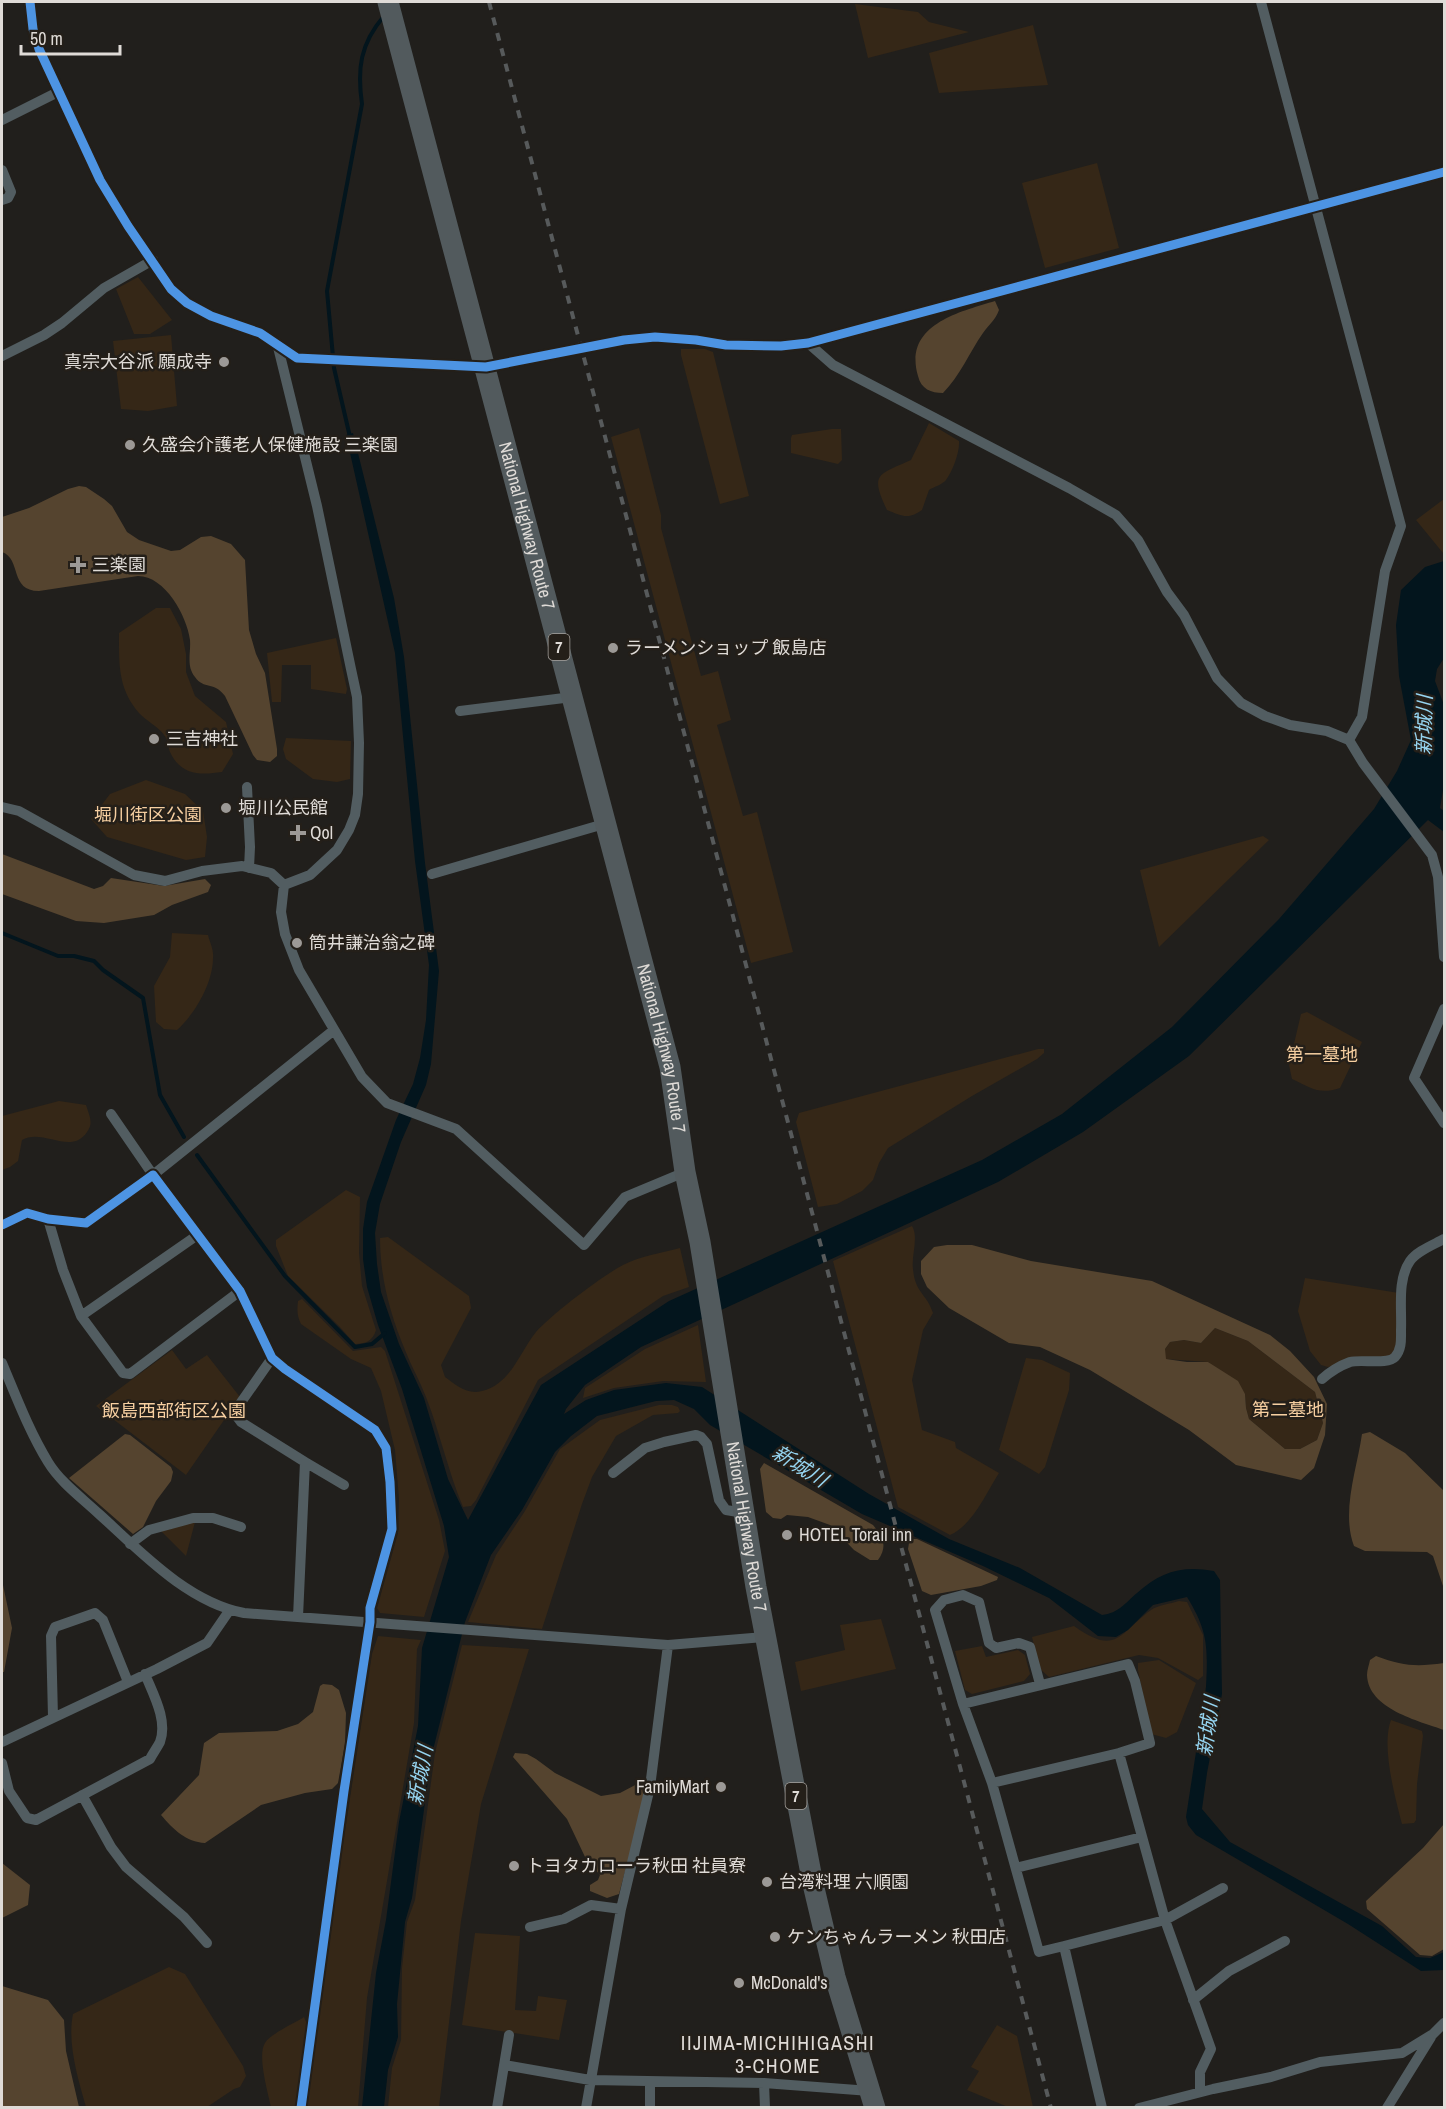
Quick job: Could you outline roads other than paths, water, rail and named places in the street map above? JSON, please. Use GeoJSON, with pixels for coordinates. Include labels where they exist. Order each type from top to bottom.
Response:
{"type":"FeatureCollection","features":[{"type":"Feature","properties":{"kind":"highway","name":"National Highway Route 7"},"geometry":{"type":"LineString","coordinates":[[388,2],[669,1067],[765,1637],[813,1884],[835,1977],[872,2099]]}},
{"type":"Feature","properties":{"kind":"street"},"geometry":{"type":"LineString","coordinates":[[30,2],[33,29],[58,92],[100,180],[171,289],[187,303],[211,316],[260,333],[297,358],[486,367],[624,340],[655,337],[726,345],[781,346],[808,343],[1444,172]]}},
{"type":"Feature","properties":{"kind":"street"},"geometry":{"type":"LineString","coordinates":[[1261,2],[1401,526],[1385,571],[1362,717],[1349,740]]}},
{"type":"Feature","properties":{"kind":"street"},"geometry":{"type":"LineString","coordinates":[[2,120],[58,92]]}},
{"type":"Feature","properties":{"kind":"street"},"geometry":{"type":"LineString","coordinates":[[2,170],[11,192],[8,198],[2,200]]}},
{"type":"Feature","properties":{"kind":"street"},"geometry":{"type":"LineString","coordinates":[[2,356],[44,335],[104,288],[153,260]]}},
{"type":"Feature","properties":{"kind":"street"},"geometry":{"type":"LineString","coordinates":[[277,343],[318,506],[357,697],[359,743],[358,794],[355,815],[349,830],[337,850],[310,875],[284,885]]}},
{"type":"Feature","properties":{"kind":"street"},"geometry":{"type":"LineString","coordinates":[[808,343],[833,365],[1069,488],[1116,515],[1138,540],[1167,592],[1184,615],[1217,678],[1241,703],[1265,716],[1290,725],[1327,731],[1349,740],[1363,763],[1432,855],[1438,877],[1444,957]]}},
{"type":"Feature","properties":{"kind":"street"},"geometry":{"type":"LineString","coordinates":[[460,711],[572,697]]}},
{"type":"Feature","properties":{"kind":"street"},"geometry":{"type":"LineString","coordinates":[[247,787],[249,867]]}},
{"type":"Feature","properties":{"kind":"street"},"geometry":{"type":"LineString","coordinates":[[2,807],[19,811],[134,875],[165,881],[202,871],[242,866],[271,873],[284,885]]}},
{"type":"Feature","properties":{"kind":"street"},"geometry":{"type":"LineString","coordinates":[[432,874],[604,824]]}},
{"type":"Feature","properties":{"kind":"street"},"geometry":{"type":"LineString","coordinates":[[284,885],[281,912],[285,934],[299,970],[362,1077],[387,1103],[456,1129],[584,1245],[625,1197],[685,1172]]}},
{"type":"Feature","properties":{"kind":"street"},"geometry":{"type":"LineString","coordinates":[[1444,1009],[1414,1078],[1444,1123]]}},
{"type":"Feature","properties":{"kind":"street"},"geometry":{"type":"LineString","coordinates":[[2,1225],[27,1213],[48,1219],[86,1223],[153,1175],[334,1030]]}},
{"type":"Feature","properties":{"kind":"street"},"geometry":{"type":"LineString","coordinates":[[111,1114],[153,1175],[240,1291],[272,1358],[375,1430],[386,1448],[392,1529],[370,1608],[370,1622],[344,1791],[301,2108]]}},
{"type":"Feature","properties":{"kind":"street"},"geometry":{"type":"LineString","coordinates":[[48,1219],[63,1270],[81,1316],[123,1373],[130,1374],[240,1291]]}},
{"type":"Feature","properties":{"kind":"street"},"geometry":{"type":"LineString","coordinates":[[81,1316],[199,1234]]}},
{"type":"Feature","properties":{"kind":"street"},"geometry":{"type":"LineString","coordinates":[[1322,1379],[1333,1369],[1351,1362],[1386,1361],[1395,1357],[1401,1345],[1402,1283],[1410,1260],[1421,1251],[1444,1239]]}},
{"type":"Feature","properties":{"kind":"street"},"geometry":{"type":"LineString","coordinates":[[272,1358],[235,1414],[241,1422],[344,1485]]}},
{"type":"Feature","properties":{"kind":"street"},"geometry":{"type":"LineString","coordinates":[[2,1363],[49,1464],[130,1544],[168,1575],[203,1598],[229,1611],[243,1614],[668,1646],[765,1637]]}},
{"type":"Feature","properties":{"kind":"street"},"geometry":{"type":"LineString","coordinates":[[613,1473],[645,1448],[664,1442],[701,1437],[707,1444],[719,1500],[726,1510],[744,1513]]}},
{"type":"Feature","properties":{"kind":"street"},"geometry":{"type":"LineString","coordinates":[[298,1617],[305,1462]]}},
{"type":"Feature","properties":{"kind":"street"},"geometry":{"type":"LineString","coordinates":[[130,1544],[149,1530],[193,1518],[213,1518],[241,1527]]}},
{"type":"Feature","properties":{"kind":"street"},"geometry":{"type":"LineString","coordinates":[[1040,1684],[1030,1647],[1019,1643],[996,1648],[989,1643],[979,1602],[963,1595],[944,1600],[935,1610],[963,1704],[992,1783],[1039,1952],[1165,1920],[1223,1888]]}},
{"type":"Feature","properties":{"kind":"street"},"geometry":{"type":"LineString","coordinates":[[2,1742],[207,1643],[229,1611]]}},
{"type":"Feature","properties":{"kind":"street"},"geometry":{"type":"LineString","coordinates":[[53,1717],[51,1636],[55,1627],[95,1613],[103,1620],[128,1682]]}},
{"type":"Feature","properties":{"kind":"street"},"geometry":{"type":"LineString","coordinates":[[586,2108],[621,1909],[650,1787],[668,1646]]}},
{"type":"Feature","properties":{"kind":"street"},"geometry":{"type":"LineString","coordinates":[[963,1704],[1128,1664],[1135,1681],[1150,1743],[1119,1753],[992,1783]]}},
{"type":"Feature","properties":{"kind":"street"},"geometry":{"type":"LineString","coordinates":[[2,1763],[9,1791],[27,1818],[36,1820],[150,1759],[160,1741],[162,1724],[159,1709],[145,1674]]}},
{"type":"Feature","properties":{"kind":"street"},"geometry":{"type":"LineString","coordinates":[[1119,1753],[1165,1920],[1211,2049],[1200,2072],[1200,2092]]}},
{"type":"Feature","properties":{"kind":"street"},"geometry":{"type":"LineString","coordinates":[[81,1795],[111,1847],[126,1867],[184,1917],[207,1943]]}},
{"type":"Feature","properties":{"kind":"street"},"geometry":{"type":"LineString","coordinates":[[1016,1868],[1142,1837]]}},
{"type":"Feature","properties":{"kind":"street"},"geometry":{"type":"LineString","coordinates":[[530,1927],[564,1919],[591,1905],[621,1909]]}},
{"type":"Feature","properties":{"kind":"street"},"geometry":{"type":"LineString","coordinates":[[1193,2000],[1229,1971],[1285,1941]]}},
{"type":"Feature","properties":{"kind":"street"},"geometry":{"type":"LineString","coordinates":[[1064,1946],[1102,2108]]}},
{"type":"Feature","properties":{"kind":"street"},"geometry":{"type":"LineString","coordinates":[[1387,2108],[1433,2034],[1444,2023]]}},
{"type":"Feature","properties":{"kind":"street"},"geometry":{"type":"LineString","coordinates":[[1139,2108],[1200,2092],[1271,2078],[1320,2062],[1402,2053],[1433,2034]]}},
{"type":"Feature","properties":{"kind":"street"},"geometry":{"type":"LineString","coordinates":[[497,2108],[508,2035]]}},
{"type":"Feature","properties":{"kind":"street"},"geometry":{"type":"LineString","coordinates":[[504,2065],[590,2080],[764,2083],[872,2099]]}},
{"type":"Feature","properties":{"kind":"street"},"geometry":{"type":"LineString","coordinates":[[650,2082],[650,2108]]}},
{"type":"Feature","properties":{"kind":"street"},"geometry":{"type":"LineString","coordinates":[[764,2083],[765,2108]]}},
{"type":"Feature","properties":{"kind":"water","name":"新城川"},"geometry":{"type":"Polygon","coordinates":[[[353,433],[394,598],[404,657],[425,863],[439,971],[431,1064],[426,1085],[401,1142],[380,1204],[375,1233],[377,1264],[381,1292],[399,1344],[424,1398],[448,1479],[468,1520],[541,1385],[669,1301],[982,1160],[1062,1114],[1172,1027],[1279,919],[1374,809],[1397,771],[1411,740],[1399,676],[1396,625],[1401,590],[1425,567],[1444,561],[1444,658],[1437,669],[1435,681],[1444,705],[1444,784],[1440,808],[1444,811],[1444,832],[1428,820],[1189,1056],[1083,1132],[998,1182],[641,1347],[585,1385],[564,1414],[586,1400],[614,1390],[666,1383],[702,1387],[869,1494],[949,1539],[1020,1568],[1102,1615],[1117,1610],[1163,1575],[1192,1569],[1214,1571],[1220,1580],[1222,1694],[1202,1809],[1230,1842],[1382,1926],[1416,1957],[1430,1958],[1444,1952],[1444,1970],[1421,1971],[1348,1924],[1196,1835],[1188,1825],[1186,1817],[1206,1687],[1207,1661],[1203,1630],[1187,1597],[1153,1605],[1128,1630],[1116,1637],[1098,1636],[1049,1598],[983,1566],[862,1514],[710,1425],[694,1409],[674,1400],[656,1401],[597,1416],[571,1436],[555,1452],[522,1510],[491,1555],[465,1622],[431,1758],[412,1898],[405,1922],[397,2004],[398,2037],[388,2070],[384,2107],[362,2107],[376,1973],[386,1920],[399,1822],[418,1726],[422,1648],[449,1557],[444,1526],[402,1389],[378,1325],[367,1287],[363,1259],[363,1229],[367,1202],[396,1120],[413,1084],[420,1058],[426,1020],[429,965],[415,861],[395,653],[346,435],[353,433]]]}},
{"type":"Feature","properties":{"kind":"waterway"},"geometry":{"type":"LineString","coordinates":[[350,437],[334,368],[327,291],[362,104],[360,79],[362,57],[370,37],[384,16]]}},
{"type":"Feature","properties":{"kind":"waterway"},"geometry":{"type":"LineString","coordinates":[[2,933],[58,956],[74,956],[94,961],[143,998],[160,1095],[184,1137]]}},
{"type":"Feature","properties":{"kind":"waterway"},"geometry":{"type":"LineString","coordinates":[[197,1155],[285,1276],[355,1347],[372,1344],[385,1333]]}},
{"type":"Feature","properties":{"kind":"railway"},"geometry":{"type":"LineString","coordinates":[[489,2],[1051,2108]]}},
{"type":"Feature","properties":{"kind":"place","name":"真宗大谷派 願成寺"},"geometry":{"type":"Point","coordinates":[224,362]}},
{"type":"Feature","properties":{"kind":"place","name":"久盛会介護老人保健施設 三楽園"},"geometry":{"type":"Point","coordinates":[130,445]}},
{"type":"Feature","properties":{"kind":"place","name":"三楽園"},"geometry":{"type":"Point","coordinates":[78,565]}},
{"type":"Feature","properties":{"kind":"place","name":"ラーメンショップ 飯島店"},"geometry":{"type":"Point","coordinates":[613,648]}},
{"type":"Feature","properties":{"kind":"place","name":"三吉神社"},"geometry":{"type":"Point","coordinates":[154,739]}},
{"type":"Feature","properties":{"kind":"place","name":"堀川公民館"},"geometry":{"type":"Point","coordinates":[226,808]}},
{"type":"Feature","properties":{"kind":"place","name":"Qol"},"geometry":{"type":"Point","coordinates":[298,833]}},
{"type":"Feature","properties":{"kind":"place","name":"筒井謙治翁之碑"},"geometry":{"type":"Point","coordinates":[297,943]}},
{"type":"Feature","properties":{"kind":"place","name":"HOTEL Torail inn"},"geometry":{"type":"Point","coordinates":[787,1535]}},
{"type":"Feature","properties":{"kind":"place","name":"FamilyMart"},"geometry":{"type":"Point","coordinates":[721,1787]}},
{"type":"Feature","properties":{"kind":"place","name":"トヨタカローラ秋田 社員寮"},"geometry":{"type":"Point","coordinates":[514,1866]}},
{"type":"Feature","properties":{"kind":"place","name":"台湾料理 六順園"},"geometry":{"type":"Point","coordinates":[767,1882]}},
{"type":"Feature","properties":{"kind":"place","name":"ケンちゃんラーメン 秋田店"},"geometry":{"type":"Point","coordinates":[775,1937]}},
{"type":"Feature","properties":{"kind":"place","name":"McDonald's"},"geometry":{"type":"Point","coordinates":[739,1983]}},
{"type":"Feature","properties":{"kind":"district","name":"IIJIMA-MICHIHIGASHI 3-CHOME"},"geometry":{"type":"Point","coordinates":[778,2054]}},
{"type":"Feature","properties":{"kind":"park label","name":"堀川街区公園"},"geometry":{"type":"Point","coordinates":[148,815]}},
{"type":"Feature","properties":{"kind":"park label","name":"第一墓地"},"geometry":{"type":"Point","coordinates":[1322,1055]}},
{"type":"Feature","properties":{"kind":"park label","name":"第二墓地"},"geometry":{"type":"Point","coordinates":[1288,1410]}},
{"type":"Feature","properties":{"kind":"park label","name":"飯島西部街区公園"},"geometry":{"type":"Point","coordinates":[174,1411]}}]}
